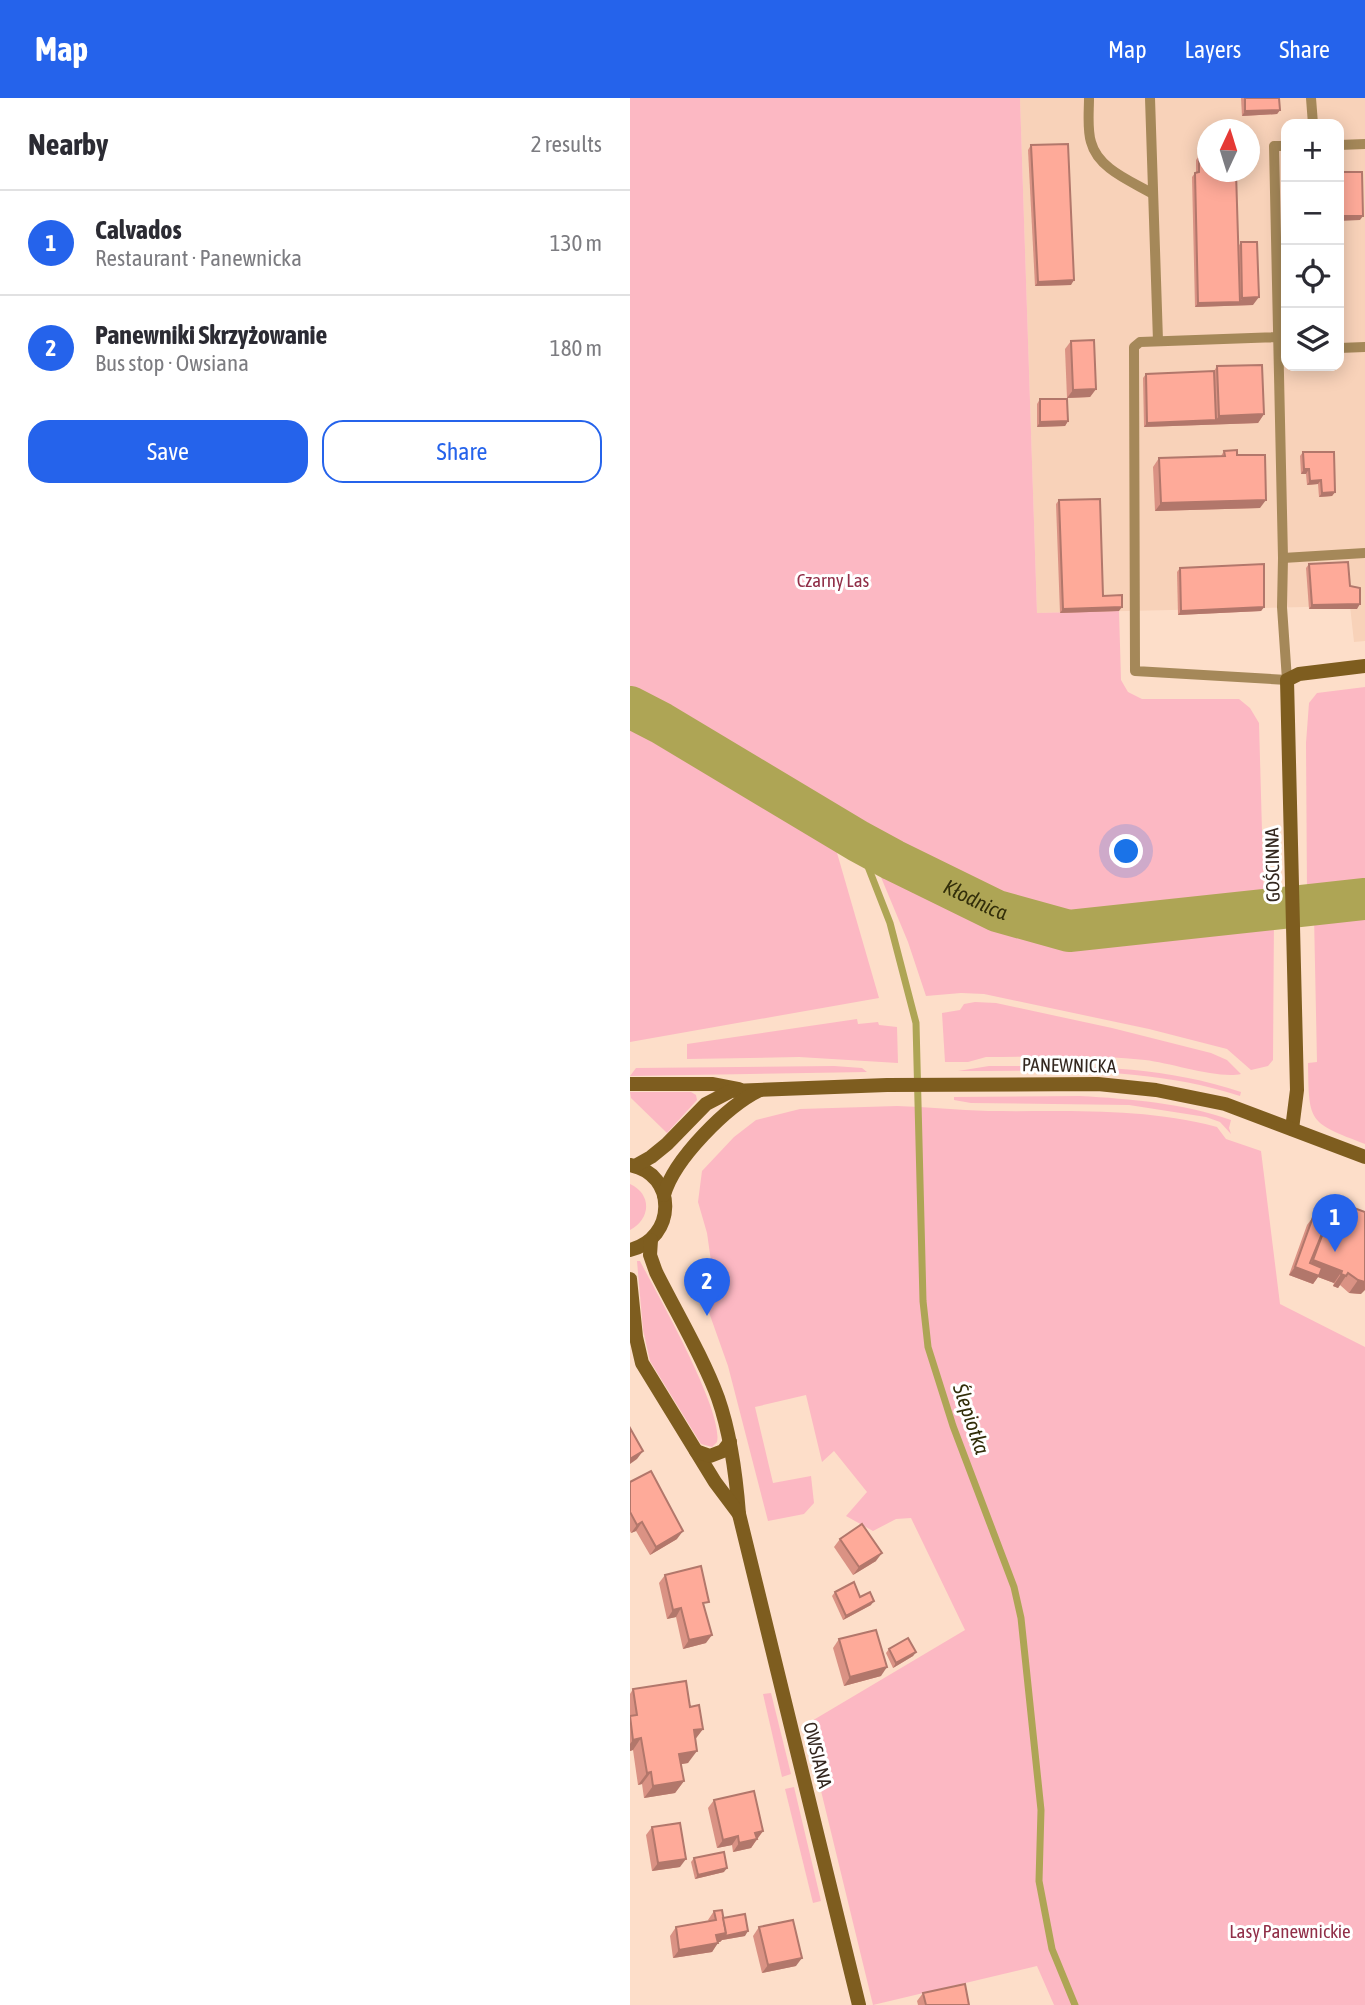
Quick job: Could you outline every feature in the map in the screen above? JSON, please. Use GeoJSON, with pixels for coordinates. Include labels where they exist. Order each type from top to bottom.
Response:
{"type":"FeatureCollection","features":[{"type":"Feature","properties":{"kind":"street"},"geometry":{"type":"LineString","coordinates":[[1287,680],[1299,674],[1365,666]]}},
{"type":"Feature","properties":{"kind":"street","name":"GOŚCINNA"},"geometry":{"type":"LineString","coordinates":[[1287,680],[1297,1090],[1292,1129]]}},
{"type":"Feature","properties":{"kind":"street"},"geometry":{"type":"LineString","coordinates":[[630,1084],[713,1084],[740,1089]]}},
{"type":"Feature","properties":{"kind":"street","name":"PANEWNICKA"},"geometry":{"type":"LineString","coordinates":[[632,1166],[651,1157],[667,1144],[706,1104],[731,1091],[942,1084],[1125,1085],[1205,1098],[1365,1157]]}},
{"type":"Feature","properties":{"kind":"street"},"geometry":{"type":"LineString","coordinates":[[630,1250],[651,1240],[660,1230],[664,1219],[664,1195],[668,1181],[683,1157],[727,1113],[762,1090]]}},
{"type":"Feature","properties":{"kind":"street"},"geometry":{"type":"LineString","coordinates":[[632,1166],[651,1175],[664,1195]]}},
{"type":"Feature","properties":{"kind":"street","name":"OWSIANA"},"geometry":{"type":"LineString","coordinates":[[651,1240],[650,1255],[656,1272],[713,1386],[730,1443],[739,1514],[859,2005]]}},
{"type":"Feature","properties":{"kind":"street","name":"OWSIANA"},"geometry":{"type":"LineString","coordinates":[[630,1279],[636,1337],[642,1363],[696,1451],[739,1514]]}},
{"type":"Feature","properties":{"kind":"street"},"geometry":{"type":"LineString","coordinates":[[630,1344],[642,1363]]}},
{"type":"Feature","properties":{"kind":"street"},"geometry":{"type":"LineString","coordinates":[[696,1451],[710,1456],[723,1451],[730,1443]]}},
{"type":"Feature","properties":{"kind":"lane"},"geometry":{"type":"LineString","coordinates":[[1088,98],[1090,140],[1096,155],[1108,167],[1153,194]]}},
{"type":"Feature","properties":{"kind":"lane"},"geometry":{"type":"LineString","coordinates":[[1150,98],[1158,341]]}},
{"type":"Feature","properties":{"kind":"lane"},"geometry":{"type":"LineString","coordinates":[[1311,98],[1313,119]]}},
{"type":"Feature","properties":{"kind":"lane"},"geometry":{"type":"LineString","coordinates":[[1344,145],[1365,144]]}},
{"type":"Feature","properties":{"kind":"lane"},"geometry":{"type":"LineString","coordinates":[[1281,146],[1274,146],[1281,341],[1158,341],[1140,342],[1134,347],[1135,671],[1287,680],[1282,607],[1281,371]]}},
{"type":"Feature","properties":{"kind":"lane"},"geometry":{"type":"LineString","coordinates":[[1344,348],[1365,347]]}},
{"type":"Feature","properties":{"kind":"lane"},"geometry":{"type":"LineString","coordinates":[[1283,558],[1365,552]]}},
{"type":"Feature","properties":{"kind":"shaded area"},"geometry":{"type":"Polygon","coordinates":[[[1020,98],[1365,98],[1365,641],[1354,642],[1350,606],[1037,613],[1020,98]]]}},
{"type":"Feature","properties":{"kind":"green space","name":"Czarny Las"},"geometry":{"type":"Polygon","coordinates":[[[630,98],[1020,98],[1037,613],[1119,611],[1121,680],[1128,692],[1142,699],[1239,699],[1250,708],[1259,723],[1264,903],[1070,923],[999,904],[860,835],[680,725],[630,700],[630,98]]]}},
{"type":"Feature","properties":{"kind":"green space"},"geometry":{"type":"Polygon","coordinates":[[[1365,687],[1365,889],[1307,893],[1306,743],[1309,703],[1317,693],[1365,687]]]}},
{"type":"Feature","properties":{"kind":"green space"},"geometry":{"type":"Polygon","coordinates":[[[630,729],[722,782],[833,839],[879,998],[630,1042],[630,729]]]}},
{"type":"Feature","properties":{"kind":"green space"},"geometry":{"type":"Polygon","coordinates":[[[873,858],[998,921],[1086,939],[1274,918],[1273,1060],[1268,1066],[1251,1070],[1227,1049],[1149,1029],[984,994],[926,996],[908,942],[873,858]]]}},
{"type":"Feature","properties":{"kind":"green space"},"geometry":{"type":"Polygon","coordinates":[[[1365,911],[1365,1144],[1322,1125],[1316,1118],[1309,1098],[1308,1063],[1317,1062],[1314,916],[1365,911]]]}},
{"type":"Feature","properties":{"kind":"green space"},"geometry":{"type":"Polygon","coordinates":[[[996,1003],[1112,1028],[1211,1053],[1227,1060],[1241,1074],[1207,1073],[1145,1060],[1106,1057],[986,1057],[968,1062],[945,1062],[942,1013],[960,1010],[964,1004],[996,1003]]]}},
{"type":"Feature","properties":{"kind":"green space"},"geometry":{"type":"Polygon","coordinates":[[[857,1019],[858,1024],[878,1022],[879,1025],[897,1027],[898,1063],[799,1057],[687,1059],[687,1044],[857,1019]]]}},
{"type":"Feature","properties":{"kind":"green space"},"geometry":{"type":"Polygon","coordinates":[[[989,1066],[1148,1071],[1241,1092],[1240,1096],[1170,1079],[1100,1072],[958,1071],[989,1066]]]}},
{"type":"Feature","properties":{"kind":"green space"},"geometry":{"type":"Polygon","coordinates":[[[636,1068],[862,1068],[867,1072],[630,1076],[636,1068]]]}},
{"type":"Feature","properties":{"kind":"green space"},"geometry":{"type":"Polygon","coordinates":[[[630,1092],[691,1092],[696,1095],[697,1100],[667,1133],[631,1098],[630,1092]]]}},
{"type":"Feature","properties":{"kind":"green space"},"geometry":{"type":"Polygon","coordinates":[[[1080,1096],[1138,1100],[1213,1114],[1231,1120],[1231,1134],[1220,1122],[1206,1117],[1129,1105],[971,1103],[954,1100],[954,1097],[1080,1096]]]}},
{"type":"Feature","properties":{"kind":"green space","name":"Lasy Panewnickie"},"geometry":{"type":"Polygon","coordinates":[[[897,1106],[988,1111],[1132,1113],[1217,1127],[1226,1139],[1261,1151],[1280,1304],[1365,1347],[1365,2005],[1054,2005],[1037,1966],[873,2005],[805,1725],[965,1630],[911,1518],[896,1519],[873,1531],[846,1516],[867,1492],[834,1451],[822,1462],[806,1395],[755,1407],[773,1483],[811,1476],[814,1503],[804,1514],[768,1521],[728,1366],[706,1304],[713,1275],[707,1233],[698,1202],[702,1171],[734,1137],[756,1120],[800,1109],[897,1106]]]}},
{"type":"Feature","properties":{"kind":"green space"},"geometry":{"type":"Polygon","coordinates":[[[630,1184],[642,1194],[646,1207],[642,1220],[630,1230],[630,1184]]]}},
{"type":"Feature","properties":{"kind":"green space"},"geometry":{"type":"Polygon","coordinates":[[[637,1261],[640,1261],[700,1380],[716,1427],[717,1442],[712,1447],[701,1444],[650,1361],[643,1330],[637,1261]]]}},
{"type":"Feature","properties":{"kind":"green space"},"geometry":{"type":"Polygon","coordinates":[[[771,1693],[791,1774],[782,1777],[763,1694],[771,1693]]]}},
{"type":"Feature","properties":{"kind":"green space"},"geometry":{"type":"Polygon","coordinates":[[[794,1787],[821,1901],[813,1903],[785,1789],[794,1787]]]}},
{"type":"Feature","properties":{"kind":"building"},"geometry":{"type":"Polygon","coordinates":[[[1245,98],[1279,98],[1280,110],[1245,111],[1245,98]]]}},
{"type":"Feature","properties":{"kind":"building"},"geometry":{"type":"Polygon","coordinates":[[[1068,144],[1074,280],[1038,282],[1031,145],[1068,144]]]}},
{"type":"Feature","properties":{"kind":"building"},"geometry":{"type":"Polygon","coordinates":[[[1344,172],[1362,172],[1363,216],[1344,216],[1344,172]]]}},
{"type":"Feature","properties":{"kind":"building"},"geometry":{"type":"Polygon","coordinates":[[[1195,173],[1197,182],[1236,182],[1240,302],[1198,303],[1195,173]]]}},
{"type":"Feature","properties":{"kind":"building"},"geometry":{"type":"Polygon","coordinates":[[[1241,242],[1257,242],[1259,297],[1242,298],[1241,242]]]}},
{"type":"Feature","properties":{"kind":"building"},"geometry":{"type":"Polygon","coordinates":[[[1094,340],[1096,389],[1073,390],[1071,341],[1094,340]]]}},
{"type":"Feature","properties":{"kind":"building"},"geometry":{"type":"Polygon","coordinates":[[[1262,365],[1264,414],[1219,416],[1217,366],[1262,365]]]}},
{"type":"Feature","properties":{"kind":"building"},"geometry":{"type":"Polygon","coordinates":[[[1214,371],[1216,420],[1147,423],[1146,374],[1214,371]]]}},
{"type":"Feature","properties":{"kind":"building"},"geometry":{"type":"Polygon","coordinates":[[[1040,399],[1067,399],[1068,421],[1040,422],[1040,399]]]}},
{"type":"Feature","properties":{"kind":"building"},"geometry":{"type":"Polygon","coordinates":[[[1237,450],[1237,455],[1265,455],[1266,500],[1161,503],[1159,458],[1225,456],[1224,451],[1237,450]]]}},
{"type":"Feature","properties":{"kind":"building"},"geometry":{"type":"Polygon","coordinates":[[[1303,452],[1334,452],[1335,492],[1322,493],[1321,480],[1310,481],[1309,469],[1304,469],[1303,452]]]}},
{"type":"Feature","properties":{"kind":"building"},"geometry":{"type":"Polygon","coordinates":[[[1100,499],[1103,596],[1122,595],[1122,607],[1063,609],[1059,500],[1100,499]]]}},
{"type":"Feature","properties":{"kind":"building"},"geometry":{"type":"Polygon","coordinates":[[[1348,562],[1350,586],[1360,588],[1360,604],[1312,605],[1309,564],[1348,562]]]}},
{"type":"Feature","properties":{"kind":"building"},"geometry":{"type":"Polygon","coordinates":[[[1264,564],[1264,607],[1181,611],[1180,568],[1264,564]]]}},
{"type":"Feature","properties":{"kind":"building"},"geometry":{"type":"Polygon","coordinates":[[[1335,1201],[1365,1212],[1365,1282],[1313,1260],[1335,1201]]]}},
{"type":"Feature","properties":{"kind":"building"},"geometry":{"type":"Polygon","coordinates":[[[1313,1217],[1326,1221],[1310,1263],[1322,1268],[1319,1276],[1295,1267],[1313,1217]]]}},
{"type":"Feature","properties":{"kind":"building"},"geometry":{"type":"Polygon","coordinates":[[[630,1428],[643,1451],[630,1459],[630,1428]]]}},
{"type":"Feature","properties":{"kind":"building"},"geometry":{"type":"Polygon","coordinates":[[[651,1471],[683,1531],[656,1547],[642,1522],[637,1525],[630,1512],[630,1482],[651,1471]]]}},
{"type":"Feature","properties":{"kind":"building"},"geometry":{"type":"Polygon","coordinates":[[[862,1524],[882,1553],[859,1567],[840,1539],[862,1524]]]}},
{"type":"Feature","properties":{"kind":"building"},"geometry":{"type":"Polygon","coordinates":[[[701,1566],[709,1602],[703,1603],[712,1635],[689,1640],[681,1608],[673,1610],[665,1575],[701,1566]]]}},
{"type":"Feature","properties":{"kind":"building"},"geometry":{"type":"Polygon","coordinates":[[[854,1582],[860,1597],[870,1592],[874,1601],[846,1616],[835,1592],[854,1582]]]}},
{"type":"Feature","properties":{"kind":"building"},"geometry":{"type":"Polygon","coordinates":[[[876,1630],[887,1667],[850,1677],[839,1639],[876,1630]]]}},
{"type":"Feature","properties":{"kind":"building"},"geometry":{"type":"Polygon","coordinates":[[[908,1638],[916,1652],[896,1663],[889,1649],[908,1638]]]}},
{"type":"Feature","properties":{"kind":"building"},"geometry":{"type":"Polygon","coordinates":[[[686,1681],[690,1707],[699,1705],[703,1729],[694,1730],[697,1751],[679,1754],[684,1781],[653,1786],[651,1772],[647,1773],[641,1738],[633,1740],[630,1716],[637,1715],[633,1689],[686,1681]]]}},
{"type":"Feature","properties":{"kind":"building"},"geometry":{"type":"Polygon","coordinates":[[[754,1791],[763,1831],[755,1833],[757,1839],[739,1843],[738,1836],[723,1840],[714,1800],[754,1791]]]}},
{"type":"Feature","properties":{"kind":"building"},"geometry":{"type":"Polygon","coordinates":[[[680,1823],[686,1859],[658,1863],[652,1827],[680,1823]]]}},
{"type":"Feature","properties":{"kind":"building"},"geometry":{"type":"Polygon","coordinates":[[[724,1852],[727,1868],[698,1875],[694,1858],[724,1852]]]}},
{"type":"Feature","properties":{"kind":"building"},"geometry":{"type":"Polygon","coordinates":[[[722,1910],[726,1933],[716,1935],[718,1943],[679,1950],[676,1927],[716,1920],[714,1911],[722,1910]]]}},
{"type":"Feature","properties":{"kind":"building"},"geometry":{"type":"Polygon","coordinates":[[[745,1914],[748,1931],[725,1936],[723,1918],[745,1914]]]}},
{"type":"Feature","properties":{"kind":"building"},"geometry":{"type":"Polygon","coordinates":[[[793,1920],[802,1958],[768,1965],[759,1927],[793,1920]]]}},
{"type":"Feature","properties":{"kind":"building"},"geometry":{"type":"Polygon","coordinates":[[[965,1984],[969,2005],[926,2005],[923,1993],[965,1984]]]}},
{"type":"Feature","properties":{"kind":"waterway","name":"Kłodnica"},"geometry":{"type":"LineString","coordinates":[[630,707],[893,860],[997,911],[1069,931],[1365,899]]}},
{"type":"Feature","properties":{"kind":"waterway","name":"Ślepiotka"},"geometry":{"type":"LineString","coordinates":[[858,841],[890,923],[916,1023],[923,1301],[928,1347],[953,1426],[1014,1587],[1021,1618],[1041,1810],[1039,1881],[1052,1949],[1075,2005]]}},
{"type":"Feature","properties":{"kind":"place","name":"Calvados"},"geometry":{"type":"Point","coordinates":[1335,1252]}},
{"type":"Feature","properties":{"kind":"place","name":"Panewniki Skrzyżowanie"},"geometry":{"type":"Point","coordinates":[707,1316]}}]}
